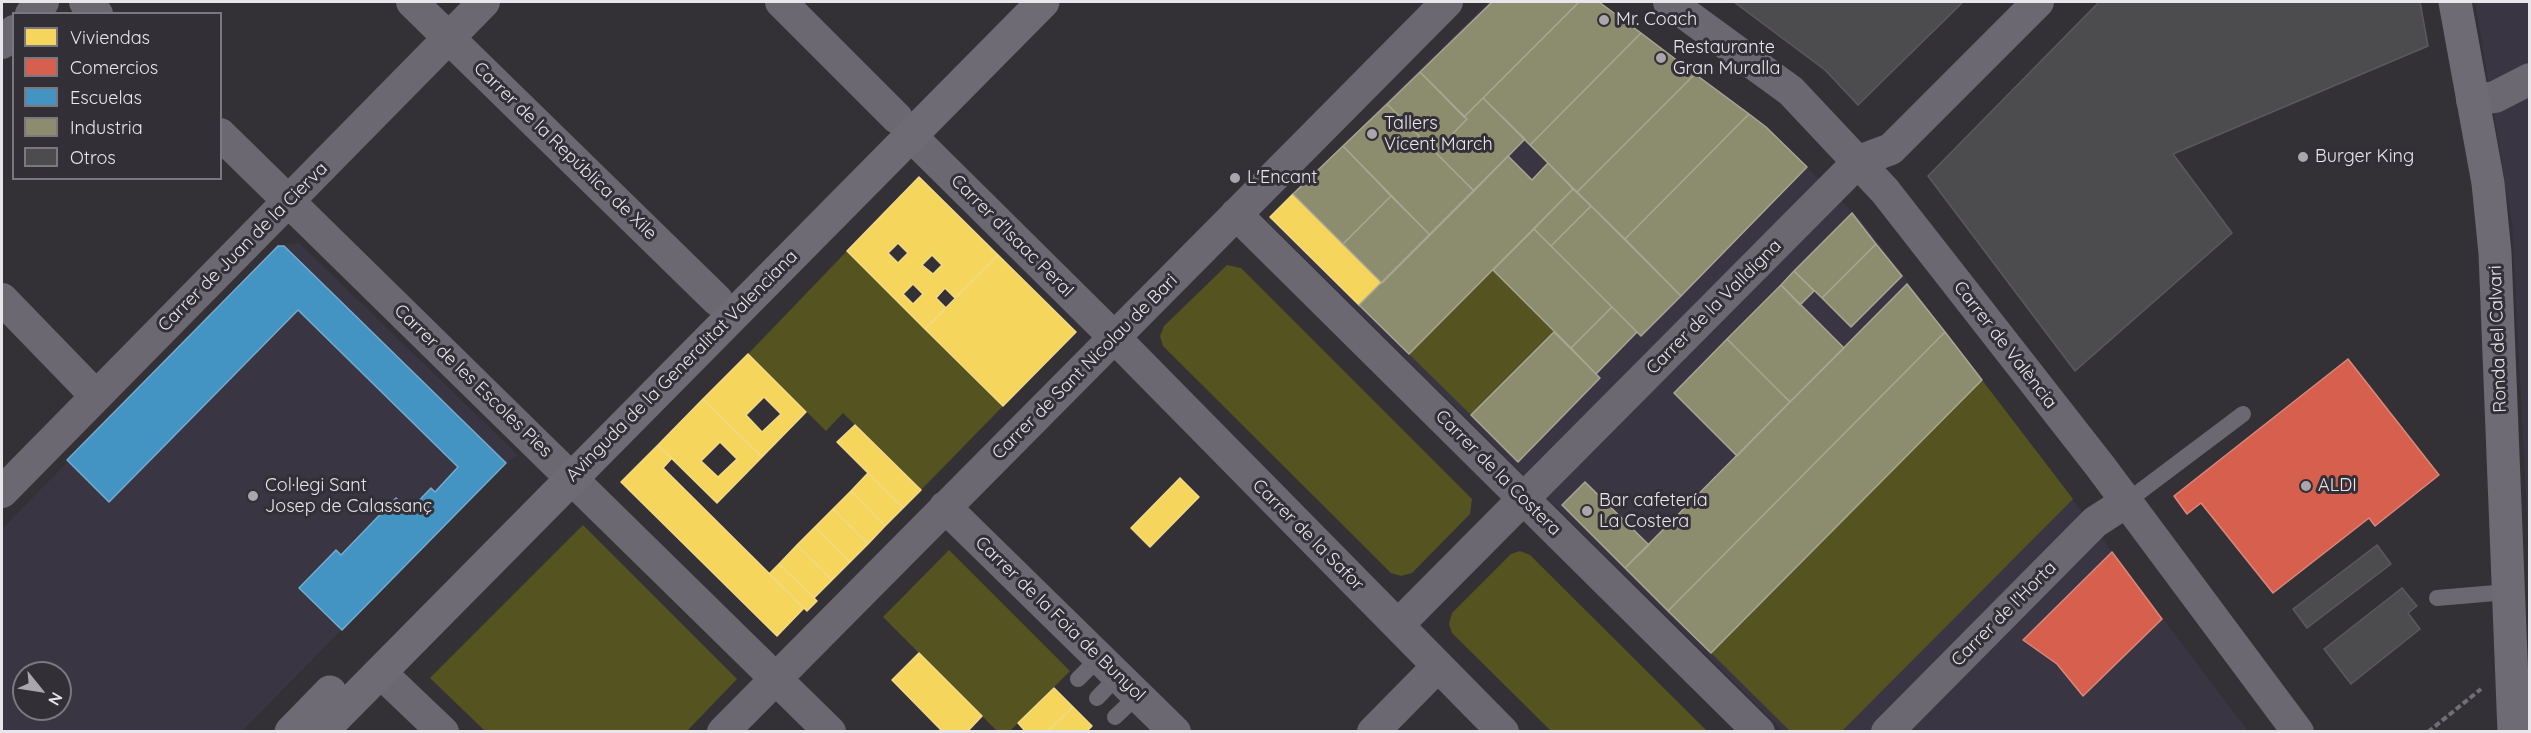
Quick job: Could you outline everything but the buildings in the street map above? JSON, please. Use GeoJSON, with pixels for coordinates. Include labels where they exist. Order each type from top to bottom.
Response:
{"type":"FeatureCollection","features":[{"type":"Feature","properties":{"kind":"street","name":"Carrer de la República de Xile"},"geometry":{"type":"LineString","coordinates":[[412,2],[717,300]]}},
{"type":"Feature","properties":{"kind":"street","name":"Carrer de Juan de la Cierva"},"geometry":{"type":"LineString","coordinates":[[2,492],[484,2]]}},
{"type":"Feature","properties":{"kind":"street","name":"Carrer d'Isaac Peral"},"geometry":{"type":"LineString","coordinates":[[781,2],[1114,337]]}},
{"type":"Feature","properties":{"kind":"street","name":"Avinguda de la Generalitat Valenciana"},"geometry":{"type":"LineString","coordinates":[[291,732],[564,471],[904,127],[1012,2]]}},
{"type":"Feature","properties":{"kind":"street","name":"Avinguda de la Generalitat Valenciana"},"geometry":{"type":"LineString","coordinates":[[321,732],[380,672],[717,300],[1043,2]]}},
{"type":"Feature","properties":{"kind":"street","name":"Carrer de Sant Nicolau de Bari"},"geometry":{"type":"LineString","coordinates":[[723,732],[1447,2]]}},
{"type":"Feature","properties":{"kind":"street","name":"Carrer de València"},"geometry":{"type":"LineString","coordinates":[[1669,2],[1791,91],[1859,161],[1893,200],[2126,502],[2298,732]]}},
{"type":"Feature","properties":{"kind":"street","name":"Carrer de la Valldigna"},"geometry":{"type":"LineString","coordinates":[[1398,625],[1859,161],[1891,149],[2038,2]]}},
{"type":"Feature","properties":{"kind":"street","name":"Ronda del Calvari"},"geometry":{"type":"LineString","coordinates":[[2455,2],[2488,183],[2495,253],[2514,598],[2510,679],[2514,732]]}},
{"type":"Feature","properties":{"kind":"street"},"geometry":{"type":"LineString","coordinates":[[2472,100],[2495,97],[2529,79]]}},
{"type":"Feature","properties":{"kind":"street","name":"Carrer de les Escoles Pies"},"geometry":{"type":"LineString","coordinates":[[222,136],[830,732]]}},
{"type":"Feature","properties":{"kind":"street","name":"Carrer de la Costera"},"geometry":{"type":"LineString","coordinates":[[1236,214],[1759,732]]}},
{"type":"Feature","properties":{"kind":"street"},"geometry":{"type":"LineString","coordinates":[[2,299],[96,396]]}},
{"type":"Feature","properties":{"kind":"street","name":"Carrer de la Safor"},"geometry":{"type":"LineString","coordinates":[[1114,337],[1503,732]]}},
{"type":"Feature","properties":{"kind":"street","name":"Carrer de l'Horta"},"geometry":{"type":"LineString","coordinates":[[1887,732],[2095,522],[2126,502]]}},
{"type":"Feature","properties":{"kind":"street","name":"Carrer de la Foia de Bunyol"},"geometry":{"type":"LineString","coordinates":[[945,507],[1108,677],[1175,732]]}},
{"type":"Feature","properties":{"kind":"street"},"geometry":{"type":"LineString","coordinates":[[1373,732],[1438,666]]}},
{"type":"Feature","properties":{"kind":"street"},"geometry":{"type":"LineString","coordinates":[[380,672],[443,732]]}},
{"type":"Feature","properties":{"kind":"street"},"geometry":{"type":"LineString","coordinates":[[2491,732],[2510,679]]}},
{"type":"Feature","properties":{"kind":"lane"},"geometry":{"type":"LineString","coordinates":[[2126,502],[2243,414]]}},
{"type":"Feature","properties":{"kind":"lane"},"geometry":{"type":"LineString","coordinates":[[2437,598],[2514,598]]}},
{"type":"Feature","properties":{"kind":"lane"},"geometry":{"type":"LineString","coordinates":[[1096,698],[1108,677]]}},
{"type":"Feature","properties":{"kind":"lane"},"geometry":{"type":"LineString","coordinates":[[1108,677],[1116,717]]}},
{"type":"Feature","properties":{"kind":"shaded area"},"geometry":{"type":"Polygon","coordinates":[[[1488,2],[1600,2],[1755,117],[1861,220],[2248,731],[1783,731],[1266,220],[1488,2]]]}},
{"type":"Feature","properties":{"kind":"shaded area"},"geometry":{"type":"Polygon","coordinates":[[[2475,2],[2529,2],[2529,554],[2512,224],[2475,2]]]}},
{"type":"Feature","properties":{"kind":"shaded area","name":"Col·legi Sant Josep de Calassanç"},"geometry":{"type":"Polygon","coordinates":[[[299,243],[518,455],[506,463],[242,731],[2,731],[2,529],[278,246],[299,243]]]}},
{"type":"Feature","properties":{"kind":"shaded area"},"geometry":{"type":"Polygon","coordinates":[[[847,251],[1003,406],[921,490],[843,413],[826,431],[748,354],[847,251]]]}},
{"type":"Feature","properties":{"kind":"shaded area"},"geometry":{"type":"Polygon","coordinates":[[[1227,265],[1241,268],[1472,499],[1470,514],[1412,573],[1401,576],[1391,573],[1163,346],[1160,336],[1164,326],[1227,265]]]}},
{"type":"Feature","properties":{"kind":"shaded area"},"geometry":{"type":"Polygon","coordinates":[[[1493,270],[1554,332],[1471,415],[1409,354],[1493,270]]]}},
{"type":"Feature","properties":{"kind":"shaded area"},"geometry":{"type":"Polygon","coordinates":[[[1982,380],[2073,499],[1842,731],[1790,731],[1711,653],[1982,380]]]}},
{"type":"Feature","properties":{"kind":"shaded area"},"geometry":{"type":"Polygon","coordinates":[[[583,525],[737,679],[687,731],[485,731],[430,678],[583,525]]]}},
{"type":"Feature","properties":{"kind":"shaded area"},"geometry":{"type":"Polygon","coordinates":[[[949,550],[1070,671],[1010,731],[997,731],[883,617],[949,550]]]}},
{"type":"Feature","properties":{"kind":"shaded area"},"geometry":{"type":"Polygon","coordinates":[[[1520,551],[1530,555],[1707,731],[1551,731],[1452,633],[1449,624],[1452,613],[1511,554],[1520,551]]]}},
{"type":"Feature","properties":{"kind":"place","name":"Mr. Coach"},"geometry":{"type":"Point","coordinates":[1604,20]}},
{"type":"Feature","properties":{"kind":"place","name":"Restaurante Gran Muralla"},"geometry":{"type":"Point","coordinates":[1661,58]}},
{"type":"Feature","properties":{"kind":"place","name":"Tallers Vicent March"},"geometry":{"type":"Point","coordinates":[1372,134]}},
{"type":"Feature","properties":{"kind":"place","name":"Burger King"},"geometry":{"type":"Point","coordinates":[2303,157]}},
{"type":"Feature","properties":{"kind":"place","name":"L'Encant"},"geometry":{"type":"Point","coordinates":[1235,178]}},
{"type":"Feature","properties":{"kind":"place","name":"ALDI"},"geometry":{"type":"Point","coordinates":[2306,486]}},
{"type":"Feature","properties":{"kind":"place","name":"Col·legi Sant Josep de Calassanç"},"geometry":{"type":"Point","coordinates":[253,496]}},
{"type":"Feature","properties":{"kind":"place","name":"Bar cafetería La Costera"},"geometry":{"type":"Point","coordinates":[1587,511]}}]}
